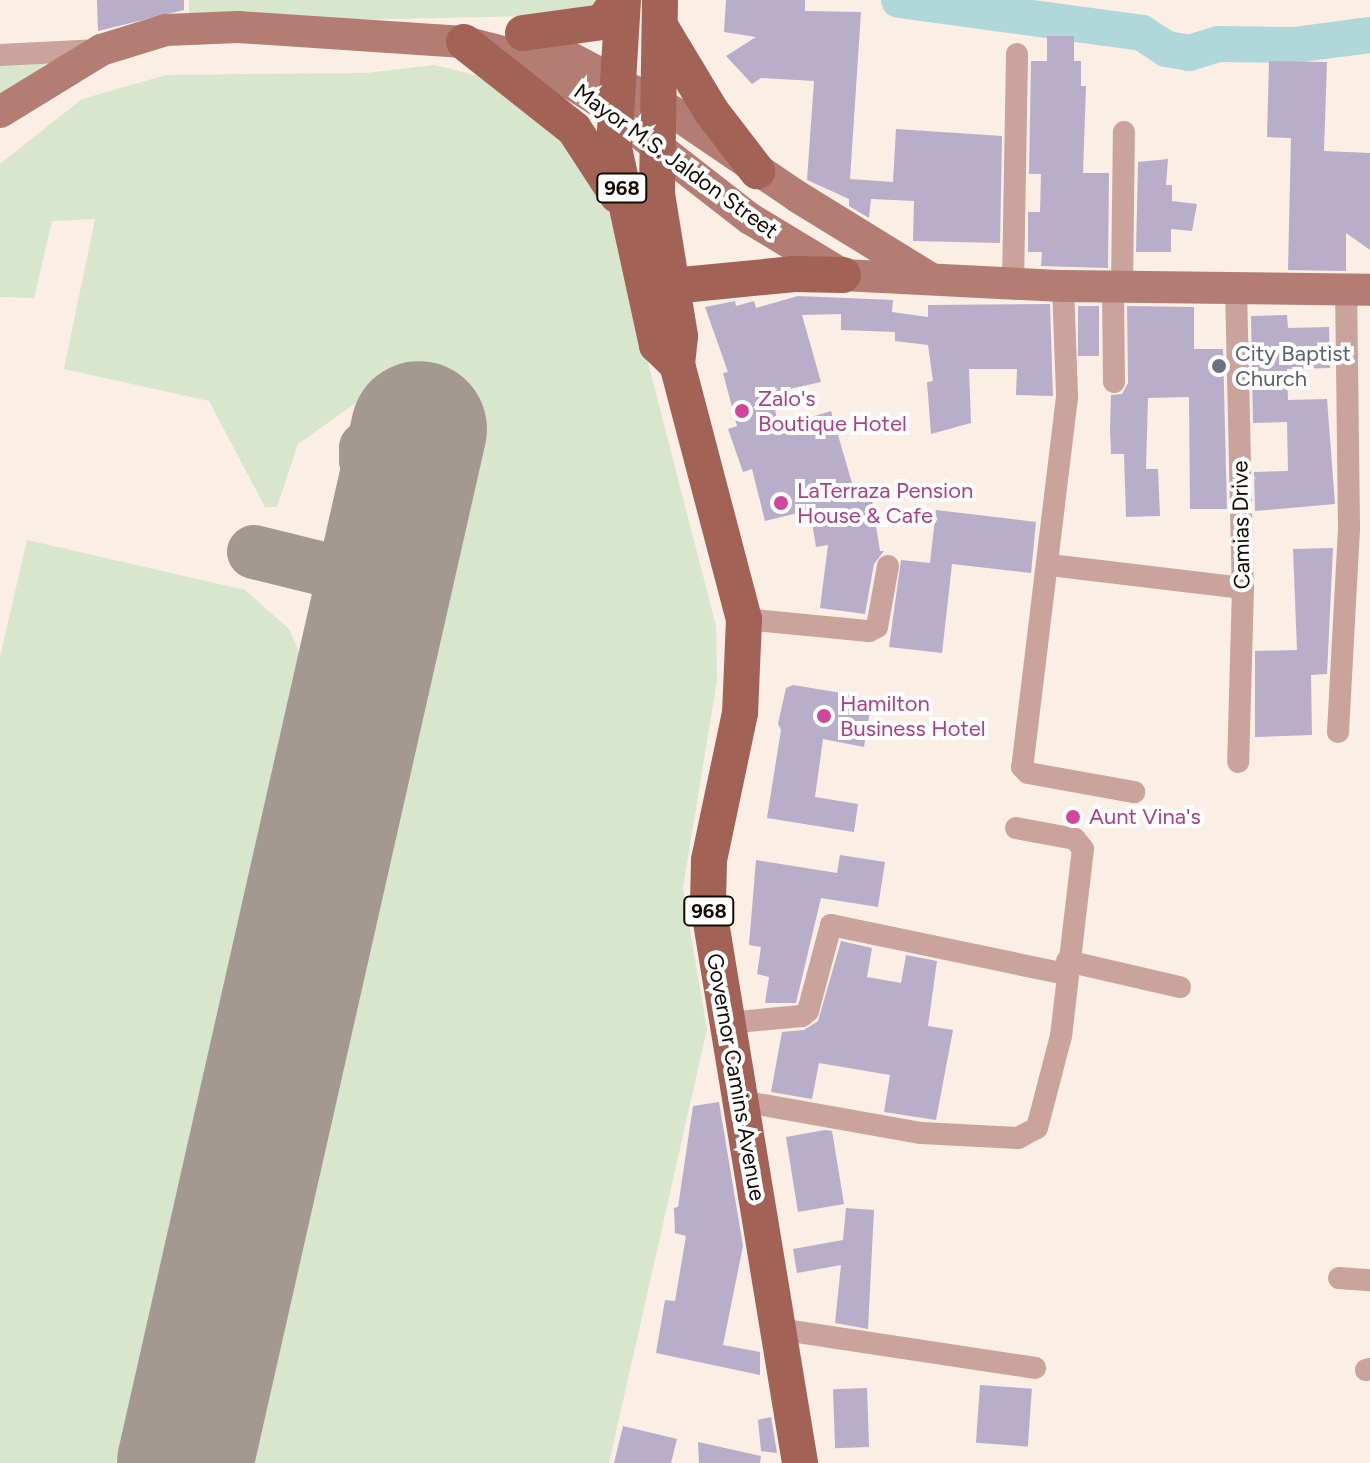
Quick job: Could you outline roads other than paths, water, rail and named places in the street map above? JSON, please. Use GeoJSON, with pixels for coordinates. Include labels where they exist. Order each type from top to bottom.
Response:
{"type":"FeatureCollection","features":[{"type":"Feature","properties":{"kind":"main road"},"geometry":{"type":"LineString","coordinates":[[523,33],[603,22],[621,0]]}},
{"type":"Feature","properties":{"kind":"main road","name":"Governor Camins Avenue"},"geometry":{"type":"LineString","coordinates":[[621,0],[614,148],[657,345],[677,364]]}},
{"type":"Feature","properties":{"kind":"main road"},"geometry":{"type":"LineString","coordinates":[[660,13],[694,86],[757,171]]}},
{"type":"Feature","properties":{"kind":"main road","name":"Governor Camins Avenue"},"geometry":{"type":"LineString","coordinates":[[660,13],[657,194],[680,336],[677,364],[744,619],[740,713],[709,860],[708,904],[800,1463]]}},
{"type":"Feature","properties":{"kind":"main road","name":"Mayor M.S. Jaldon Street"},"geometry":{"type":"LineString","coordinates":[[0,112],[101,50],[166,30],[238,27],[464,42],[531,59],[617,97],[657,103],[757,171],[935,281]]}},
{"type":"Feature","properties":{"kind":"main road","name":"Mayor M.S. Jaldon Street"},"geometry":{"type":"LineString","coordinates":[[464,42],[523,33],[617,97],[656,143],[749,218],[843,275],[1063,286],[1358,290]]}},
{"type":"Feature","properties":{"kind":"main road"},"geometry":{"type":"LineString","coordinates":[[464,42],[574,129],[626,210]]}},
{"type":"Feature","properties":{"kind":"main road"},"geometry":{"type":"LineString","coordinates":[[672,286],[794,274],[843,275]]}},
{"type":"Feature","properties":{"kind":"street"},"geometry":{"type":"LineString","coordinates":[[0,55],[101,50]]}},
{"type":"Feature","properties":{"kind":"street"},"geometry":{"type":"LineString","coordinates":[[1013,284],[1017,54]]}},
{"type":"Feature","properties":{"kind":"street"},"geometry":{"type":"LineString","coordinates":[[1114,382],[1124,132]]}},
{"type":"Feature","properties":{"kind":"street"},"geometry":{"type":"LineString","coordinates":[[1063,286],[1067,397],[1050,565],[1022,767],[1028,773],[1134,792]]}},
{"type":"Feature","properties":{"kind":"street","name":"Camias Drive"},"geometry":{"type":"LineString","coordinates":[[1236,288],[1243,588],[1238,762]]}},
{"type":"Feature","properties":{"kind":"street"},"geometry":{"type":"LineString","coordinates":[[1338,732],[1358,290]]}},
{"type":"Feature","properties":{"kind":"street"},"geometry":{"type":"LineString","coordinates":[[1050,565],[1243,588]]}},
{"type":"Feature","properties":{"kind":"street"},"geometry":{"type":"LineString","coordinates":[[744,619],[869,631],[877,627],[888,566]]}},
{"type":"Feature","properties":{"kind":"street"},"geometry":{"type":"LineString","coordinates":[[741,1101],[889,1130],[1029,1135],[1037,1128],[1049,1092],[1083,849],[1075,839],[1016,828]]}},
{"type":"Feature","properties":{"kind":"street"},"geometry":{"type":"LineString","coordinates":[[726,1023],[802,1016],[808,1011],[831,925],[1180,987]]}},
{"type":"Feature","properties":{"kind":"street"},"geometry":{"type":"LineString","coordinates":[[1339,1278],[1370,1280]]}},
{"type":"Feature","properties":{"kind":"street"},"geometry":{"type":"LineString","coordinates":[[778,1329],[1035,1368]]}},
{"type":"Feature","properties":{"kind":"waterway"},"geometry":{"type":"LineString","coordinates":[[899,0],[1142,33],[1167,49],[1189,53],[1219,44],[1294,45],[1370,35]]}},
{"type":"Feature","properties":{"kind":"place","name":"City Baptist Church"},"geometry":{"type":"Point","coordinates":[1219,366]}},
{"type":"Feature","properties":{"kind":"place","name":"Zalo's Boutique Hotel"},"geometry":{"type":"Point","coordinates":[742,411]}},
{"type":"Feature","properties":{"kind":"place","name":"LaTerraza Pension House & Cafe"},"geometry":{"type":"Point","coordinates":[781,503]}},
{"type":"Feature","properties":{"kind":"place","name":"Hamilton Business Hotel"},"geometry":{"type":"Point","coordinates":[824,716]}},
{"type":"Feature","properties":{"kind":"place","name":"Aunt Vina's"},"geometry":{"type":"Point","coordinates":[1073,817]}}]}
